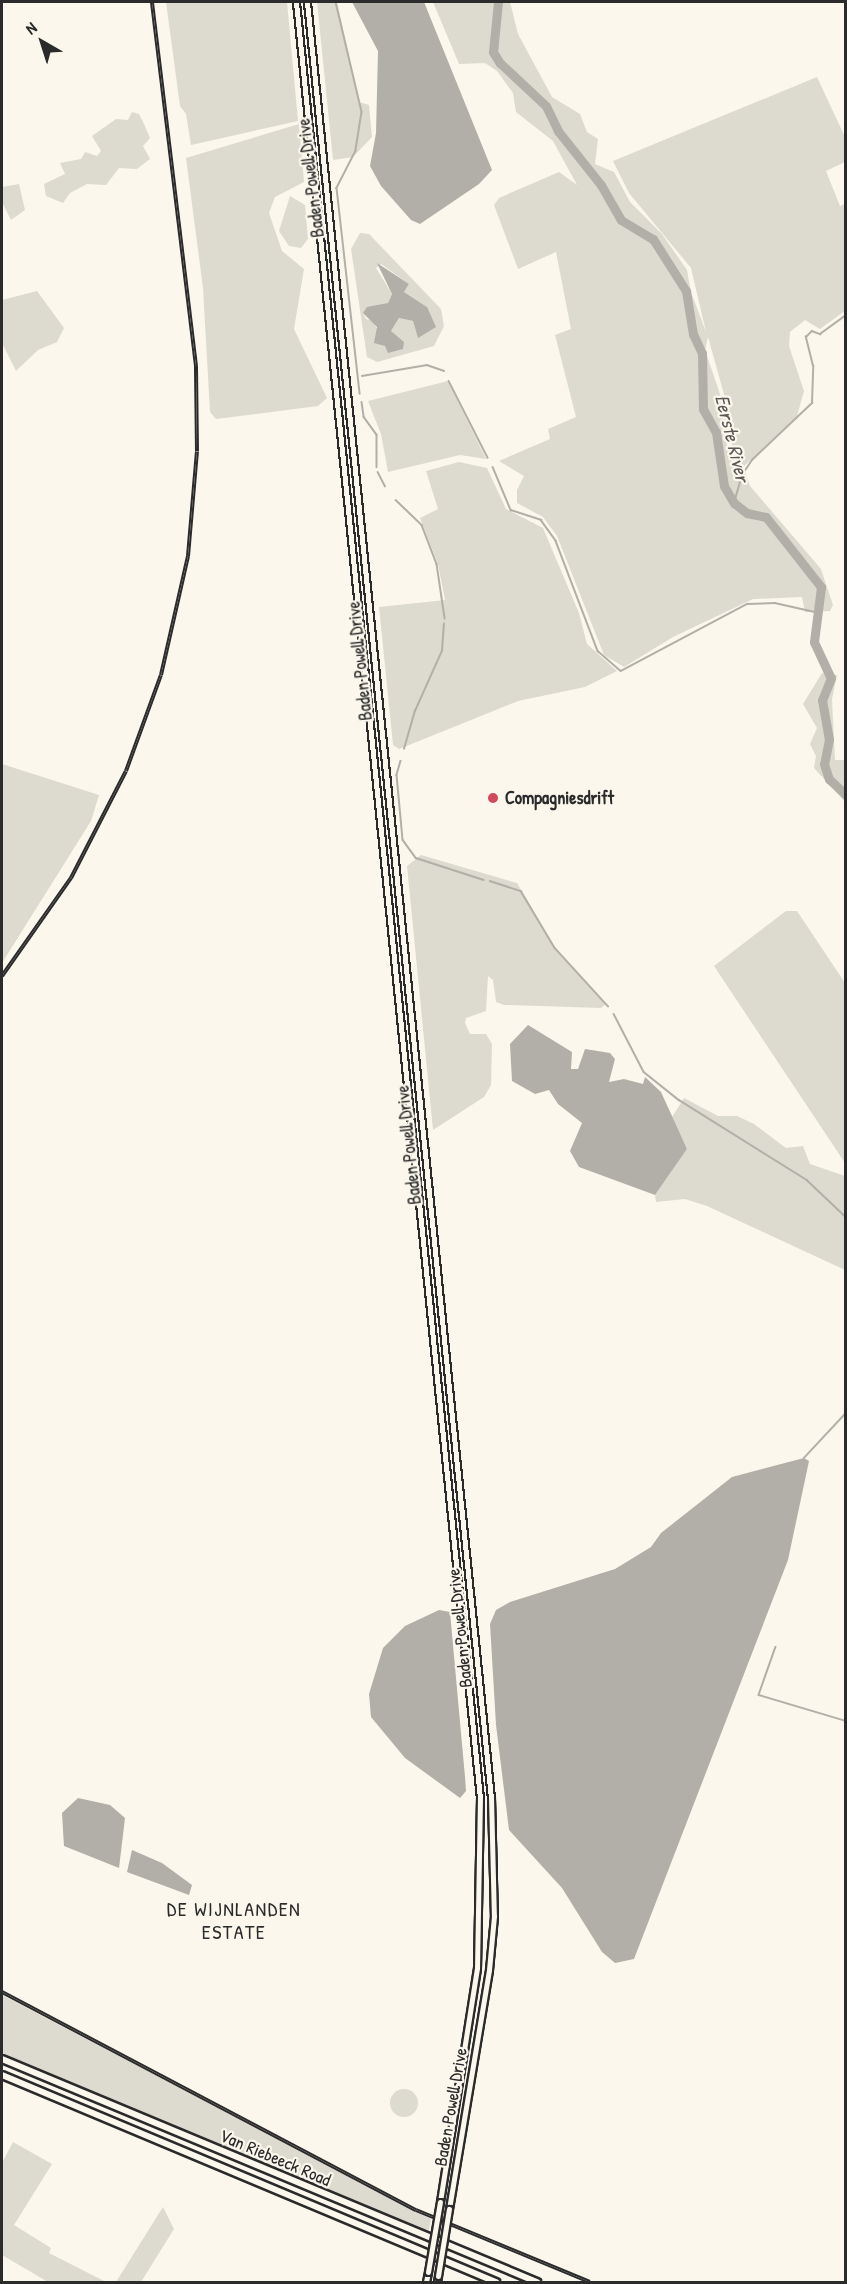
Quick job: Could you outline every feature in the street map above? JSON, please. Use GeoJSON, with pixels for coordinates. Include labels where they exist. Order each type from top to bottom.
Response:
{"type":"FeatureCollection","features":[{"type":"Feature","properties":{"kind":"main road","name":"Baden Powell Drive"},"geometry":{"type":"LineString","coordinates":[[296,2],[481,1808],[477,1968],[426,2283]]}},
{"type":"Feature","properties":{"kind":"main road","name":"Baden Powell Drive"},"geometry":{"type":"LineString","coordinates":[[307,2],[347,357],[491,1797],[494,1905],[489,1970],[437,2279]]}},
{"type":"Feature","properties":{"kind":"main road","name":"Van Riebeeck Road"},"geometry":{"type":"LineString","coordinates":[[2,2058],[537,2283]]}},
{"type":"Feature","properties":{"kind":"main road"},"geometry":{"type":"LineString","coordinates":[[3,2075],[11,2063]]}},
{"type":"Feature","properties":{"kind":"main road","name":"Van Riebeeck Road"},"geometry":{"type":"LineString","coordinates":[[3,2075],[496,2283]]}},
{"type":"Feature","properties":{"kind":"main road"},"geometry":{"type":"LineString","coordinates":[[162,2142],[169,2128]]}},
{"type":"Feature","properties":{"kind":"shaded area"},"geometry":{"type":"Polygon","coordinates":[[[166,2],[287,2],[298,121],[191,145],[186,114],[180,106],[166,2]]]}},
{"type":"Feature","properties":{"kind":"shaded area"},"geometry":{"type":"Polygon","coordinates":[[[317,2],[337,2],[359,102],[369,105],[372,137],[353,157],[333,160],[317,2]]]}},
{"type":"Feature","properties":{"kind":"shaded area"},"geometry":{"type":"Polygon","coordinates":[[[352,2],[424,2],[492,170],[479,184],[420,224],[411,220],[381,186],[370,166],[376,133],[378,51],[352,2]]]}},
{"type":"Feature","properties":{"kind":"shaded area"},"geometry":{"type":"Polygon","coordinates":[[[433,2],[510,2],[518,34],[552,97],[580,114],[587,132],[598,139],[595,164],[614,172],[630,202],[662,234],[687,270],[691,292],[706,332],[691,268],[629,193],[613,161],[817,77],[845,137],[845,162],[826,171],[840,206],[845,204],[845,311],[820,329],[805,320],[790,332],[789,346],[804,391],[797,416],[740,470],[745,471],[750,486],[821,569],[833,605],[830,611],[805,612],[802,597],[753,599],[673,637],[624,667],[604,655],[557,536],[543,517],[517,503],[517,490],[524,476],[499,461],[550,439],[548,429],[576,417],[555,335],[571,329],[556,252],[518,269],[494,205],[499,198],[559,172],[577,185],[553,141],[516,112],[513,93],[497,71],[485,63],[459,64],[433,2]],[[708,337],[705,350],[725,409],[727,448],[735,469],[727,405],[708,337]]]}},
{"type":"Feature","properties":{"kind":"shaded area"},"geometry":{"type":"Polygon","coordinates":[[[132,112],[139,114],[150,138],[143,146],[150,159],[137,169],[119,168],[106,185],[87,184],[70,193],[63,203],[46,196],[44,184],[65,174],[60,163],[81,159],[85,152],[97,156],[101,151],[92,136],[116,119],[128,120],[132,112]]]}},
{"type":"Feature","properties":{"kind":"shaded area"},"geometry":{"type":"Polygon","coordinates":[[[299,124],[304,182],[275,197],[269,213],[282,251],[304,269],[294,329],[327,398],[318,406],[216,419],[210,412],[203,288],[186,158],[299,124]]]}},
{"type":"Feature","properties":{"kind":"shaded area"},"geometry":{"type":"Polygon","coordinates":[[[19,184],[25,210],[11,220],[2,202],[2,187],[19,184]]]}},
{"type":"Feature","properties":{"kind":"shaded area"},"geometry":{"type":"Polygon","coordinates":[[[290,196],[305,205],[308,239],[301,248],[289,246],[279,231],[290,196]]]}},
{"type":"Feature","properties":{"kind":"shaded area"},"geometry":{"type":"Polygon","coordinates":[[[360,233],[369,234],[441,309],[444,326],[434,346],[377,362],[367,357],[351,249],[360,233]],[[381,264],[376,268],[392,294],[388,303],[363,313],[366,319],[373,321],[385,346],[394,337],[391,331],[399,318],[413,321],[418,337],[427,307],[404,292],[409,284],[381,264]]]}},
{"type":"Feature","properties":{"kind":"shaded area"},"geometry":{"type":"Polygon","coordinates":[[[377,263],[409,284],[404,292],[427,307],[436,327],[418,338],[413,321],[399,318],[391,331],[404,342],[403,349],[388,353],[385,346],[374,343],[377,327],[363,313],[367,307],[388,303],[392,294],[377,263]]]}},
{"type":"Feature","properties":{"kind":"shaded area"},"geometry":{"type":"Polygon","coordinates":[[[37,291],[64,328],[57,342],[38,350],[16,371],[2,343],[2,300],[37,291]]]}},
{"type":"Feature","properties":{"kind":"shaded area"},"geometry":{"type":"Polygon","coordinates":[[[448,381],[486,459],[460,455],[388,472],[381,434],[368,401],[448,381]]]}},
{"type":"Feature","properties":{"kind":"shaded area"},"geometry":{"type":"Polygon","coordinates":[[[459,462],[487,468],[506,509],[543,528],[579,613],[587,644],[617,671],[585,687],[518,701],[399,749],[393,745],[379,607],[445,600],[438,564],[420,518],[438,509],[426,471],[459,462]]]}},
{"type":"Feature","properties":{"kind":"shaded area"},"geometry":{"type":"Polygon","coordinates":[[[822,673],[837,675],[832,699],[835,760],[845,760],[845,802],[814,768],[816,756],[810,744],[817,728],[803,704],[822,673]]]}},
{"type":"Feature","properties":{"kind":"shaded area"},"geometry":{"type":"Polygon","coordinates":[[[2,764],[99,795],[91,821],[2,963],[2,764]]]}},
{"type":"Feature","properties":{"kind":"shaded area"},"geometry":{"type":"Polygon","coordinates":[[[421,855],[517,883],[555,948],[606,1004],[601,1008],[504,1005],[496,1002],[493,980],[488,976],[486,1011],[466,1018],[465,1023],[470,1034],[486,1034],[492,1044],[491,1085],[484,1097],[433,1130],[407,866],[421,855]]]}},
{"type":"Feature","properties":{"kind":"shaded area"},"geometry":{"type":"Polygon","coordinates":[[[786,911],[797,911],[845,983],[845,1163],[714,966],[786,911]]]}},
{"type":"Feature","properties":{"kind":"shaded area"},"geometry":{"type":"Polygon","coordinates":[[[528,1025],[572,1052],[571,1069],[578,1069],[585,1049],[610,1053],[615,1059],[609,1082],[624,1079],[643,1084],[645,1077],[661,1092],[687,1149],[655,1195],[579,1167],[570,1151],[582,1123],[558,1104],[549,1090],[535,1094],[512,1081],[510,1044],[528,1025]]]}},
{"type":"Feature","properties":{"kind":"shaded area"},"geometry":{"type":"Polygon","coordinates":[[[684,1098],[718,1116],[737,1116],[754,1124],[786,1148],[803,1146],[810,1164],[845,1176],[845,1270],[707,1206],[685,1199],[656,1202],[655,1195],[687,1149],[672,1117],[684,1098]]]}},
{"type":"Feature","properties":{"kind":"shaded area"},"geometry":{"type":"Polygon","coordinates":[[[804,1458],[809,1461],[788,1560],[634,1959],[615,1963],[602,1952],[562,1888],[509,1830],[496,1725],[490,1624],[496,1610],[510,1602],[615,1569],[651,1547],[661,1533],[732,1477],[804,1458]]]}},
{"type":"Feature","properties":{"kind":"shaded area"},"geometry":{"type":"Polygon","coordinates":[[[439,1610],[450,1612],[466,1791],[460,1798],[405,1758],[371,1717],[369,1694],[383,1648],[405,1626],[439,1610]]]}},
{"type":"Feature","properties":{"kind":"shaded area"},"geometry":{"type":"Polygon","coordinates":[[[78,1798],[110,1805],[125,1818],[119,1868],[64,1846],[62,1813],[78,1798]]]}},
{"type":"Feature","properties":{"kind":"shaded area"},"geometry":{"type":"Polygon","coordinates":[[[132,1850],[162,1863],[192,1885],[189,1895],[127,1872],[132,1850]]]}},
{"type":"Feature","properties":{"kind":"shaded area"},"geometry":{"type":"Polygon","coordinates":[[[2,1995],[431,2219],[428,2235],[2,2056],[2,1995]]]}},
{"type":"Feature","properties":{"kind":"shaded area"},"geometry":{"type":"Polygon","coordinates":[[[404,2089],[414,2093],[418,2103],[414,2113],[404,2117],[394,2113],[390,2103],[394,2093],[404,2089]]]}},
{"type":"Feature","properties":{"kind":"shaded area"},"geometry":{"type":"Polygon","coordinates":[[[13,2142],[52,2164],[14,2225],[51,2248],[49,2253],[106,2282],[48,2282],[2,2255],[2,2163],[13,2142]]]}},
{"type":"Feature","properties":{"kind":"shaded area"},"geometry":{"type":"Polygon","coordinates":[[[163,2207],[174,2229],[141,2282],[116,2282],[163,2207]]]}},
{"type":"Feature","properties":{"kind":"waterway"},"geometry":{"type":"LineString","coordinates":[[336,2],[362,112],[356,151],[337,188],[360,394]]}},
{"type":"Feature","properties":{"kind":"waterway","name":"Eerste River"},"geometry":{"type":"LineString","coordinates":[[498,2],[493,52],[500,63],[546,106],[558,131],[601,185],[621,220],[653,239],[686,291],[693,334],[702,353],[703,409],[716,432],[724,486],[734,503],[747,513],[766,517],[821,587],[814,642],[831,678],[822,700],[829,739],[824,764],[829,779],[846,795]]}},
{"type":"Feature","properties":{"kind":"waterway"},"geometry":{"type":"LineString","coordinates":[[734,503],[742,475],[752,460],[812,403],[813,366],[806,337],[812,331],[820,334],[846,315]]}},
{"type":"Feature","properties":{"kind":"waterway"},"geometry":{"type":"LineString","coordinates":[[362,376],[427,365],[444,371]]}},
{"type":"Feature","properties":{"kind":"waterway"},"geometry":{"type":"LineString","coordinates":[[449,381],[488,458]]}},
{"type":"Feature","properties":{"kind":"waterway"},"geometry":{"type":"LineString","coordinates":[[362,402],[364,417],[377,435],[377,467]]}},
{"type":"Feature","properties":{"kind":"waterway"},"geometry":{"type":"LineString","coordinates":[[493,467],[511,510],[541,520],[556,541],[598,651],[621,671],[747,604],[775,603],[819,613]]}},
{"type":"Feature","properties":{"kind":"waterway"},"geometry":{"type":"LineString","coordinates":[[378,472],[385,486]]}},
{"type":"Feature","properties":{"kind":"waterway"},"geometry":{"type":"LineString","coordinates":[[396,500],[422,525],[437,564],[445,618]]}},
{"type":"Feature","properties":{"kind":"waterway"},"geometry":{"type":"LineString","coordinates":[[404,749],[415,711],[442,651],[444,624]]}},
{"type":"Feature","properties":{"kind":"waterway"},"geometry":{"type":"LineString","coordinates":[[401,761],[397,775],[403,840],[416,858],[484,880]]}},
{"type":"Feature","properties":{"kind":"waterway"},"geometry":{"type":"LineString","coordinates":[[490,881],[521,891],[555,948],[608,1006]]}},
{"type":"Feature","properties":{"kind":"waterway"},"geometry":{"type":"LineString","coordinates":[[614,1014],[644,1072],[679,1100],[807,1180],[846,1217]]}},
{"type":"Feature","properties":{"kind":"waterway"},"geometry":{"type":"LineString","coordinates":[[804,1458],[846,1413]]}},
{"type":"Feature","properties":{"kind":"waterway"},"geometry":{"type":"LineString","coordinates":[[776,1647],[759,1695],[846,1721]]}},
{"type":"Feature","properties":{"kind":"railway"},"geometry":{"type":"LineString","coordinates":[[2,976],[71,878],[126,771],[161,675],[188,556],[197,451],[196,366],[152,2]]}},
{"type":"Feature","properties":{"kind":"railway"},"geometry":{"type":"LineString","coordinates":[[2,1992],[416,2210],[590,2282]]}},
{"type":"Feature","properties":{"kind":"place","name":"Compagniesdrift"},"geometry":{"type":"Point","coordinates":[493,798]}},
{"type":"Feature","properties":{"kind":"district","name":"DE WIJNLANDEN ESTATE"},"geometry":{"type":"Point","coordinates":[234,1920]}}]}
